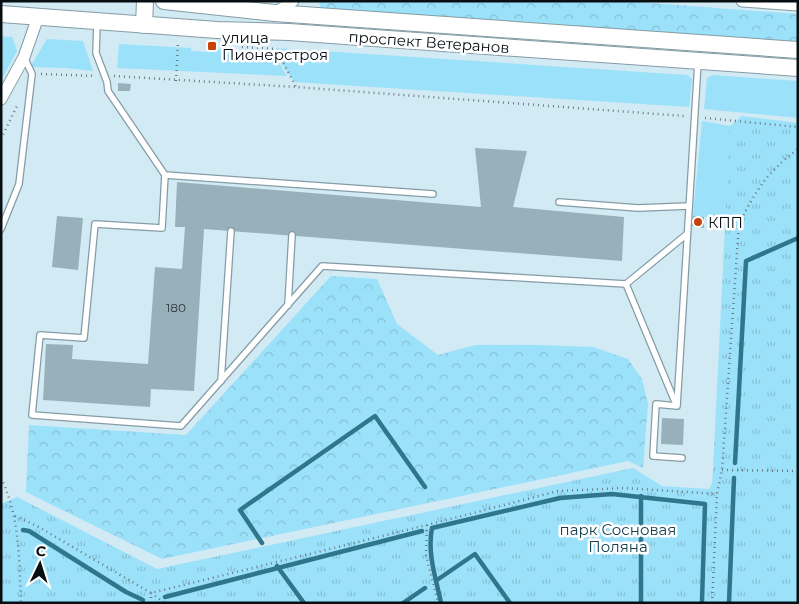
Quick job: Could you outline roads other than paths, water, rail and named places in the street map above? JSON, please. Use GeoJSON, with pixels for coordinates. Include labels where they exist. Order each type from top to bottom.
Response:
{"type":"FeatureCollection","features":[{"type":"Feature","properties":{"kind":"main road"},"geometry":{"type":"LineString","coordinates":[[144,25],[145,1]]}},
{"type":"Feature","properties":{"kind":"main road","name":"проспект Ветеранов"},"geometry":{"type":"LineString","coordinates":[[164,1],[275,12],[798,50]]}},
{"type":"Feature","properties":{"kind":"main road","name":"проспект Ветеранов"},"geometry":{"type":"LineString","coordinates":[[1,14],[217,30],[290,32],[798,68]]}},
{"type":"Feature","properties":{"kind":"street"},"geometry":{"type":"LineString","coordinates":[[275,12],[294,1]]}},
{"type":"Feature","properties":{"kind":"street"},"geometry":{"type":"LineString","coordinates":[[742,1],[798,5]]}},
{"type":"Feature","properties":{"kind":"street"},"geometry":{"type":"LineString","coordinates":[[1,99],[24,57],[38,17]]}},
{"type":"Feature","properties":{"kind":"lane"},"geometry":{"type":"LineString","coordinates":[[97,22],[96,54],[107,82],[108,91],[165,175],[162,228],[95,224],[84,338],[40,335],[32,415],[181,426],[322,266],[626,284],[687,234]]}},
{"type":"Feature","properties":{"kind":"lane"},"geometry":{"type":"LineString","coordinates":[[1,229],[19,184],[32,74],[24,57]]}},
{"type":"Feature","properties":{"kind":"lane"},"geometry":{"type":"LineString","coordinates":[[676,406],[698,61]]}},
{"type":"Feature","properties":{"kind":"lane"},"geometry":{"type":"LineString","coordinates":[[165,175],[433,194]]}},
{"type":"Feature","properties":{"kind":"lane"},"geometry":{"type":"LineString","coordinates":[[559,202],[638,208],[689,206]]}},
{"type":"Feature","properties":{"kind":"lane"},"geometry":{"type":"LineString","coordinates":[[221,381],[232,231]]}},
{"type":"Feature","properties":{"kind":"lane"},"geometry":{"type":"LineString","coordinates":[[288,305],[292,235]]}},
{"type":"Feature","properties":{"kind":"lane"},"geometry":{"type":"LineString","coordinates":[[626,284],[676,406]]}},
{"type":"Feature","properties":{"kind":"lane"},"geometry":{"type":"LineString","coordinates":[[676,406],[656,404],[653,456],[682,458]]}},
{"type":"Feature","properties":{"kind":"waterway"},"geometry":{"type":"LineString","coordinates":[[735,463],[746,261],[798,238]]}},
{"type":"Feature","properties":{"kind":"waterway"},"geometry":{"type":"LineString","coordinates":[[262,543],[240,510],[375,416],[425,487]]}},
{"type":"Feature","properties":{"kind":"waterway"},"geometry":{"type":"LineString","coordinates":[[729,603],[734,478]]}},
{"type":"Feature","properties":{"kind":"waterway"},"geometry":{"type":"LineString","coordinates":[[441,603],[431,557],[432,528],[560,498],[612,494],[705,504],[702,601]]}},
{"type":"Feature","properties":{"kind":"waterway"},"geometry":{"type":"LineString","coordinates":[[641,496],[641,603]]}},
{"type":"Feature","properties":{"kind":"waterway"},"geometry":{"type":"LineString","coordinates":[[23,530],[29,531],[126,592],[143,600]]}},
{"type":"Feature","properties":{"kind":"waterway"},"geometry":{"type":"LineString","coordinates":[[165,597],[422,531]]}},
{"type":"Feature","properties":{"kind":"waterway"},"geometry":{"type":"LineString","coordinates":[[437,580],[475,554],[510,603]]}},
{"type":"Feature","properties":{"kind":"waterway"},"geometry":{"type":"LineString","coordinates":[[277,566],[304,603]]}},
{"type":"Feature","properties":{"kind":"waterway"},"geometry":{"type":"LineString","coordinates":[[403,603],[425,588]]}},
{"type":"Feature","properties":{"kind":"place","name":"улица Пионерстроя"},"geometry":{"type":"Point","coordinates":[212,46]}},
{"type":"Feature","properties":{"kind":"place","name":"КПП"},"geometry":{"type":"Point","coordinates":[698,222]}},
{"type":"Feature","properties":{"kind":"park label","name":"парк Сосновая Поляна"},"geometry":{"type":"Point","coordinates":[618,538]}}]}
